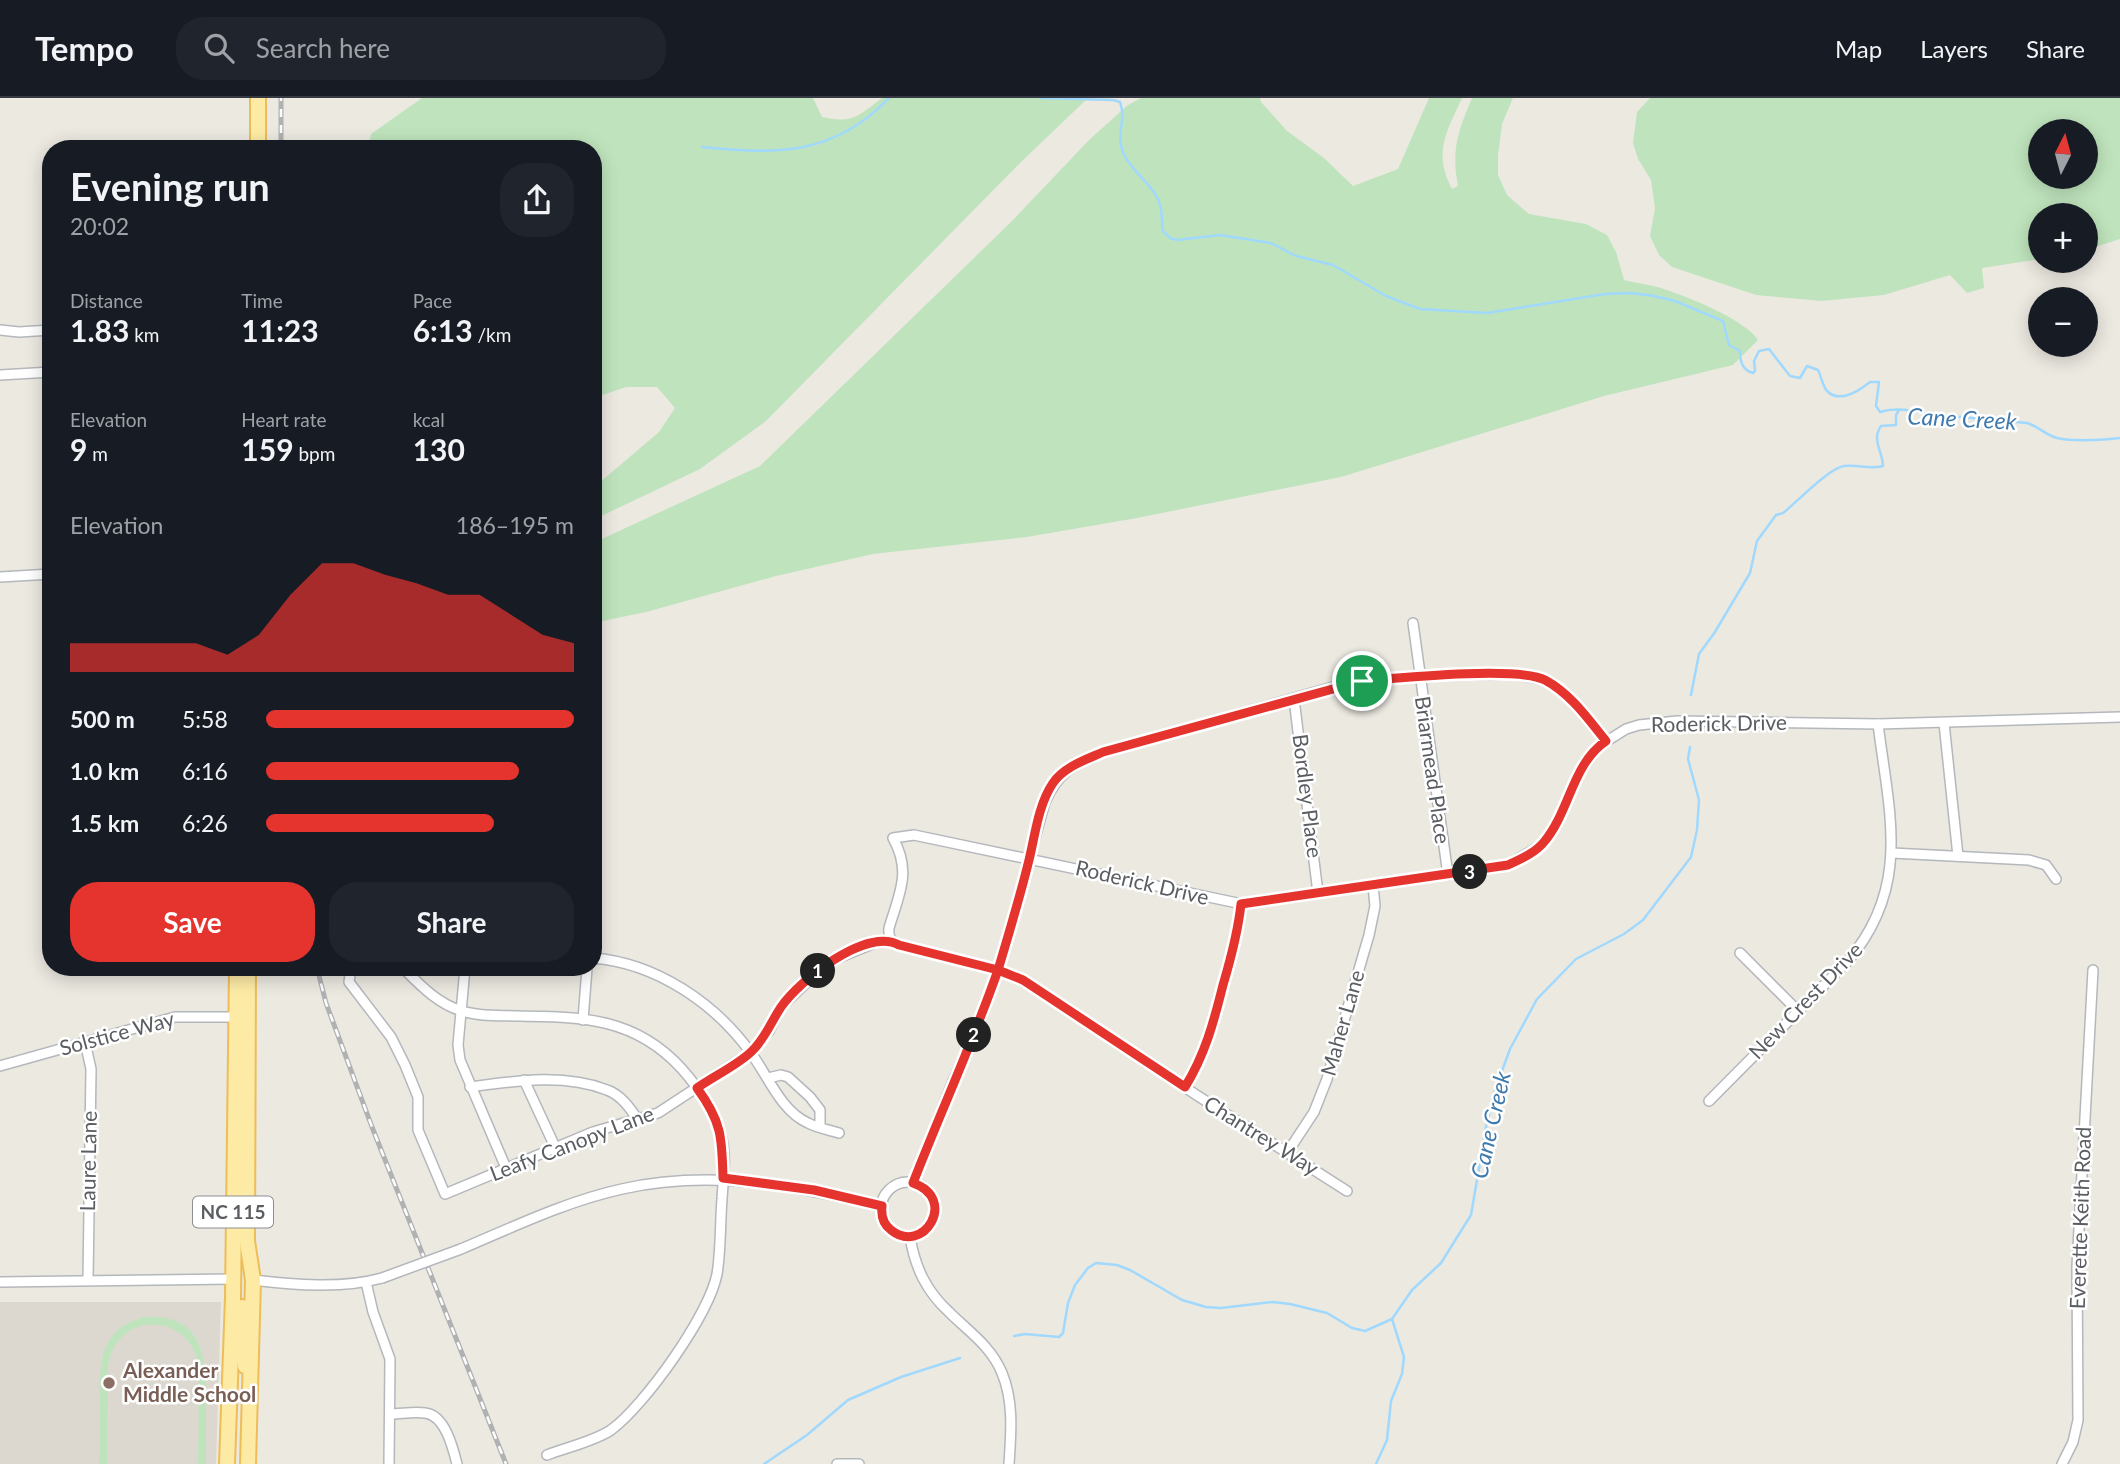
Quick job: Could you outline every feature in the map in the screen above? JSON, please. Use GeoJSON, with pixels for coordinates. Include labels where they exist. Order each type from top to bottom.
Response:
{"type":"FeatureCollection","features":[{"type":"Feature","properties":{"kind":"main road"},"geometry":{"type":"LineString","coordinates":[[257,140],[258,98]]}},
{"type":"Feature","properties":{"kind":"main road","name":"NC 115"},"geometry":{"type":"LineString","coordinates":[[228,1464],[237,976]]}},
{"type":"Feature","properties":{"kind":"main road","name":"NC 115"},"geometry":{"type":"LineString","coordinates":[[248,976],[247,1241],[253,1280],[248,1464]]}},
{"type":"Feature","properties":{"kind":"main road"},"geometry":{"type":"LineString","coordinates":[[233,1154],[240,1195],[242,1271],[253,1280]]}},
{"type":"Feature","properties":{"kind":"main road"},"geometry":{"type":"LineString","coordinates":[[233,1279],[242,1293],[242,1358],[251,1377]]}},
{"type":"Feature","properties":{"kind":"street"},"geometry":{"type":"LineString","coordinates":[[0,330],[42,331]]}},
{"type":"Feature","properties":{"kind":"street"},"geometry":{"type":"LineString","coordinates":[[0,375],[42,373]]}},
{"type":"Feature","properties":{"kind":"street"},"geometry":{"type":"LineString","coordinates":[[0,578],[42,575]]}},
{"type":"Feature","properties":{"kind":"street","name":"Briarmead Place"},"geometry":{"type":"LineString","coordinates":[[1413,623],[1448,875]]}},
{"type":"Feature","properties":{"kind":"street"},"geometry":{"type":"LineString","coordinates":[[913,1183],[953,1081],[978,1027],[998,970],[1038,820],[1053,784],[1079,762],[1103,752],[1354,682],[1419,677],[1512,674],[1542,679],[1566,694],[1606,741]]}},
{"type":"Feature","properties":{"kind":"street","name":"Bordley Place"},"geometry":{"type":"LineString","coordinates":[[1294,699],[1318,893]]}},
{"type":"Feature","properties":{"kind":"street","name":"Roderick Drive"},"geometry":{"type":"LineString","coordinates":[[892,941],[888,935],[889,928],[905,868],[901,852],[893,838],[914,835],[1241,904],[1508,865],[1543,844],[1559,819],[1590,757],[1606,741],[1626,729],[1664,722],[1878,724],[2120,717]]}},
{"type":"Feature","properties":{"kind":"street"},"geometry":{"type":"LineString","coordinates":[[1944,723],[1958,856]]}},
{"type":"Feature","properties":{"kind":"street","name":"New Crest Drive"},"geometry":{"type":"LineString","coordinates":[[1709,1101],[1847,962],[1871,930],[1886,893],[1892,853],[1878,724]]}},
{"type":"Feature","properties":{"kind":"street"},"geometry":{"type":"LineString","coordinates":[[1892,853],[2039,862],[2052,870],[2056,879]]}},
{"type":"Feature","properties":{"kind":"street","name":"Maher Lane"},"geometry":{"type":"LineString","coordinates":[[1287,1153],[1314,1112],[1327,1079],[1369,935],[1375,906],[1373,885]]}},
{"type":"Feature","properties":{"kind":"street"},"geometry":{"type":"LineString","coordinates":[[1185,1087],[1207,1045],[1238,930],[1241,904]]}},
{"type":"Feature","properties":{"kind":"street","name":"Chantrey Way"},"geometry":{"type":"LineString","coordinates":[[892,941],[998,970],[1035,987],[1348,1191]]}},
{"type":"Feature","properties":{"kind":"street","name":"Leafy Canopy Lane"},"geometry":{"type":"LineString","coordinates":[[350,976],[349,982],[391,1037],[418,1097],[418,1130],[444,1194],[593,1132],[659,1113],[751,1052],[769,1031],[781,1007],[828,962],[876,943],[892,941]]}},
{"type":"Feature","properties":{"kind":"street"},"geometry":{"type":"LineString","coordinates":[[1740,953],[1798,1011]]}},
{"type":"Feature","properties":{"kind":"street"},"geometry":{"type":"LineString","coordinates":[[602,960],[641,968],[662,976],[699,1000],[731,1028],[751,1052],[785,1104],[806,1123],[839,1133]]}},
{"type":"Feature","properties":{"kind":"street","name":"Everette Keith Road"},"geometry":{"type":"LineString","coordinates":[[2062,1464],[2073,1442],[2078,1420],[2077,1266],[2094,970]]}},
{"type":"Feature","properties":{"kind":"street"},"geometry":{"type":"LineString","coordinates":[[411,976],[428,992],[461,1011],[484,1015],[583,1020],[631,1030],[680,1066],[710,1106],[722,1138],[723,1178],[717,1276],[701,1316],[643,1400],[618,1423],[609,1431],[547,1455]]}},
{"type":"Feature","properties":{"kind":"street"},"geometry":{"type":"LineString","coordinates":[[464,976],[458,1045],[460,1060],[506,1168]]}},
{"type":"Feature","properties":{"kind":"street"},"geometry":{"type":"LineString","coordinates":[[583,1020],[586,976]]}},
{"type":"Feature","properties":{"kind":"street","name":"Solstice Way"},"geometry":{"type":"LineString","coordinates":[[0,1066],[175,1017],[236,1017]]}},
{"type":"Feature","properties":{"kind":"street","name":"Laure Lane"},"geometry":{"type":"LineString","coordinates":[[85,1042],[91,1069],[88,1280]]}},
{"type":"Feature","properties":{"kind":"street"},"geometry":{"type":"LineString","coordinates":[[768,1078],[781,1075],[788,1077],[810,1097],[820,1110],[820,1127]]}},
{"type":"Feature","properties":{"kind":"street"},"geometry":{"type":"LineString","coordinates":[[470,1087],[524,1080],[578,1083],[608,1090],[630,1107],[638,1120]]}},
{"type":"Feature","properties":{"kind":"street"},"geometry":{"type":"LineString","coordinates":[[524,1080],[556,1149]]}},
{"type":"Feature","properties":{"kind":"street"},"geometry":{"type":"LineString","coordinates":[[253,1280],[366,1283],[568,1206],[621,1189],[673,1180],[723,1178],[814,1190],[882,1206]]}},
{"type":"Feature","properties":{"kind":"street"},"geometry":{"type":"LineString","coordinates":[[913,1183],[928,1191],[935,1206],[932,1223],[926,1230],[910,1237],[902,1236],[887,1227],[882,1206],[885,1195],[891,1189],[897,1185],[913,1183]]}},
{"type":"Feature","properties":{"kind":"street"},"geometry":{"type":"LineString","coordinates":[[910,1237],[913,1257],[920,1275],[948,1312],[973,1332],[991,1353],[1002,1373],[1010,1403],[1012,1426],[1009,1464]]}},
{"type":"Feature","properties":{"kind":"street"},"geometry":{"type":"LineString","coordinates":[[0,1282],[233,1279]]}},
{"type":"Feature","properties":{"kind":"street"},"geometry":{"type":"LineString","coordinates":[[366,1283],[390,1359],[388,1464]]}},
{"type":"Feature","properties":{"kind":"street"},"geometry":{"type":"LineString","coordinates":[[390,1414],[427,1413],[433,1416],[443,1424],[457,1464]]}},
{"type":"Feature","properties":{"kind":"street"},"geometry":{"type":"LineString","coordinates":[[836,1464],[859,1464]]}},
{"type":"Feature","properties":{"kind":"shaded area","name":"Alexander Middle School"},"geometry":{"type":"Polygon","coordinates":[[[0,1302],[221,1302],[216,1464],[0,1464],[0,1302]]]}},
{"type":"Feature","properties":{"kind":"green space"},"geometry":{"type":"Polygon","coordinates":[[[422,98],[813,98],[822,117],[841,120],[861,114],[882,98],[1088,98],[1021,162],[766,421],[700,469],[602,516],[602,480],[659,432],[675,408],[657,387],[626,387],[602,395],[602,140],[370,140],[371,134],[422,98]]]}},
{"type":"Feature","properties":{"kind":"green space"},"geometry":{"type":"Polygon","coordinates":[[[1141,98],[1260,98],[1287,131],[1324,158],[1353,186],[1398,169],[1429,98],[1462,98],[1444,143],[1443,165],[1452,189],[1458,186],[1455,162],[1457,141],[1472,98],[1513,98],[1502,124],[1498,155],[1498,175],[1507,195],[1529,214],[1586,224],[1607,235],[1616,252],[1624,280],[1657,287],[1696,301],[1741,324],[1758,340],[1733,365],[1604,396],[1341,477],[1027,537],[873,554],[602,621],[602,539],[760,466],[1013,220],[1090,139],[1128,105],[1141,98]]]}},
{"type":"Feature","properties":{"kind":"green space"},"geometry":{"type":"Polygon","coordinates":[[[1650,98],[2120,98],[2120,239],[2098,246],[2098,203],[2028,203],[2028,261],[1982,268],[1984,288],[1967,293],[1950,275],[1884,295],[1821,301],[1756,295],[1672,267],[1659,255],[1650,236],[1655,208],[1651,180],[1638,159],[1633,143],[1637,112],[1650,98]]]}},
{"type":"Feature","properties":{"kind":"green space"},"geometry":{"type":"Polygon","coordinates":[[[145,1317],[165,1318],[180,1323],[191,1331],[198,1343],[205,1371],[206,1464],[198,1464],[199,1370],[194,1350],[183,1336],[169,1327],[154,1324],[138,1327],[124,1335],[113,1349],[108,1369],[107,1464],[99,1464],[100,1375],[105,1350],[118,1330],[145,1317]]]}},
{"type":"Feature","properties":{"kind":"waterway"},"geometry":{"type":"LineString","coordinates":[[702,147],[754,151],[802,147],[846,132],[889,98]]}},
{"type":"Feature","properties":{"kind":"waterway"},"geometry":{"type":"LineString","coordinates":[[1040,98],[1120,102],[1120,139],[1123,153],[1158,199],[1163,231],[1170,238],[1177,240],[1220,235],[1271,243],[1296,256],[1333,265],[1386,296],[1420,309],[1487,313],[1605,294],[1654,296],[1675,301],[1723,321],[1729,345],[1740,351],[1742,365],[1749,372],[1755,371],[1754,361],[1759,351],[1769,349],[1790,376],[1800,378],[1807,366],[1818,370],[1826,389],[1832,395],[1844,396],[1870,382],[1879,382],[1876,406],[1880,412],[1904,410],[2027,423],[2053,437],[2064,439],[2120,438]]}},
{"type":"Feature","properties":{"kind":"waterway","name":"Cane Creek"},"geometry":{"type":"LineString","coordinates":[[1691,695],[1699,654],[1750,573],[1757,541],[1776,515],[1783,513],[1838,468],[1883,466],[1877,441],[1878,431],[1881,426],[1896,425],[1899,410]]}},
{"type":"Feature","properties":{"kind":"waterway","name":"Cane Creek"},"geometry":{"type":"LineString","coordinates":[[1014,1336],[1025,1334],[1059,1337],[1063,1333],[1068,1303],[1075,1285],[1088,1268],[1096,1263],[1117,1265],[1130,1270],[1182,1300],[1206,1307],[1221,1308],[1273,1302],[1290,1304],[1327,1313],[1352,1328],[1365,1331],[1392,1319],[1412,1290],[1441,1263],[1471,1215],[1495,1090],[1510,1049],[1537,999],[1576,959],[1624,934],[1643,920],[1691,857],[1697,830],[1699,800],[1688,759],[1690,747]]}},
{"type":"Feature","properties":{"kind":"waterway","name":"Cane Creek"},"geometry":{"type":"LineString","coordinates":[[1376,1464],[1387,1440],[1391,1401],[1402,1374],[1404,1357],[1392,1319]]}},
{"type":"Feature","properties":{"kind":"waterway"},"geometry":{"type":"LineString","coordinates":[[764,1464],[807,1435],[848,1400],[901,1377],[960,1358]]}},
{"type":"Feature","properties":{"kind":"railway"},"geometry":{"type":"LineString","coordinates":[[281,98],[281,140]]}},
{"type":"Feature","properties":{"kind":"railway"},"geometry":{"type":"LineString","coordinates":[[319,976],[326,1003],[372,1127],[506,1464]]}},
{"type":"Feature","properties":{"kind":"place","name":"Alexander Middle School"},"geometry":{"type":"Point","coordinates":[109,1383]}},
{"type":"Feature","properties":{"kind":"route"},"geometry":{"type":"LineString","coordinates":[[1362,681],[1103,752],[1079,762],[1063,773],[1053,784],[1038,820],[1019,901],[998,970],[892,941],[849,952],[828,962],[798,989],[781,1007],[769,1031],[751,1052],[697,1088],[710,1106],[722,1138],[723,1178],[814,1190],[882,1206],[887,1227],[902,1236],[919,1234],[932,1223],[935,1206],[928,1191],[913,1183],[953,1081],[978,1027],[998,970],[1023,980],[1047,995],[1185,1087],[1207,1045],[1238,930],[1241,904],[1508,865],[1543,844],[1559,819],[1580,772],[1599,746],[1606,741],[1566,694],[1542,679],[1528,675],[1421,676],[1362,681]]}}]}
